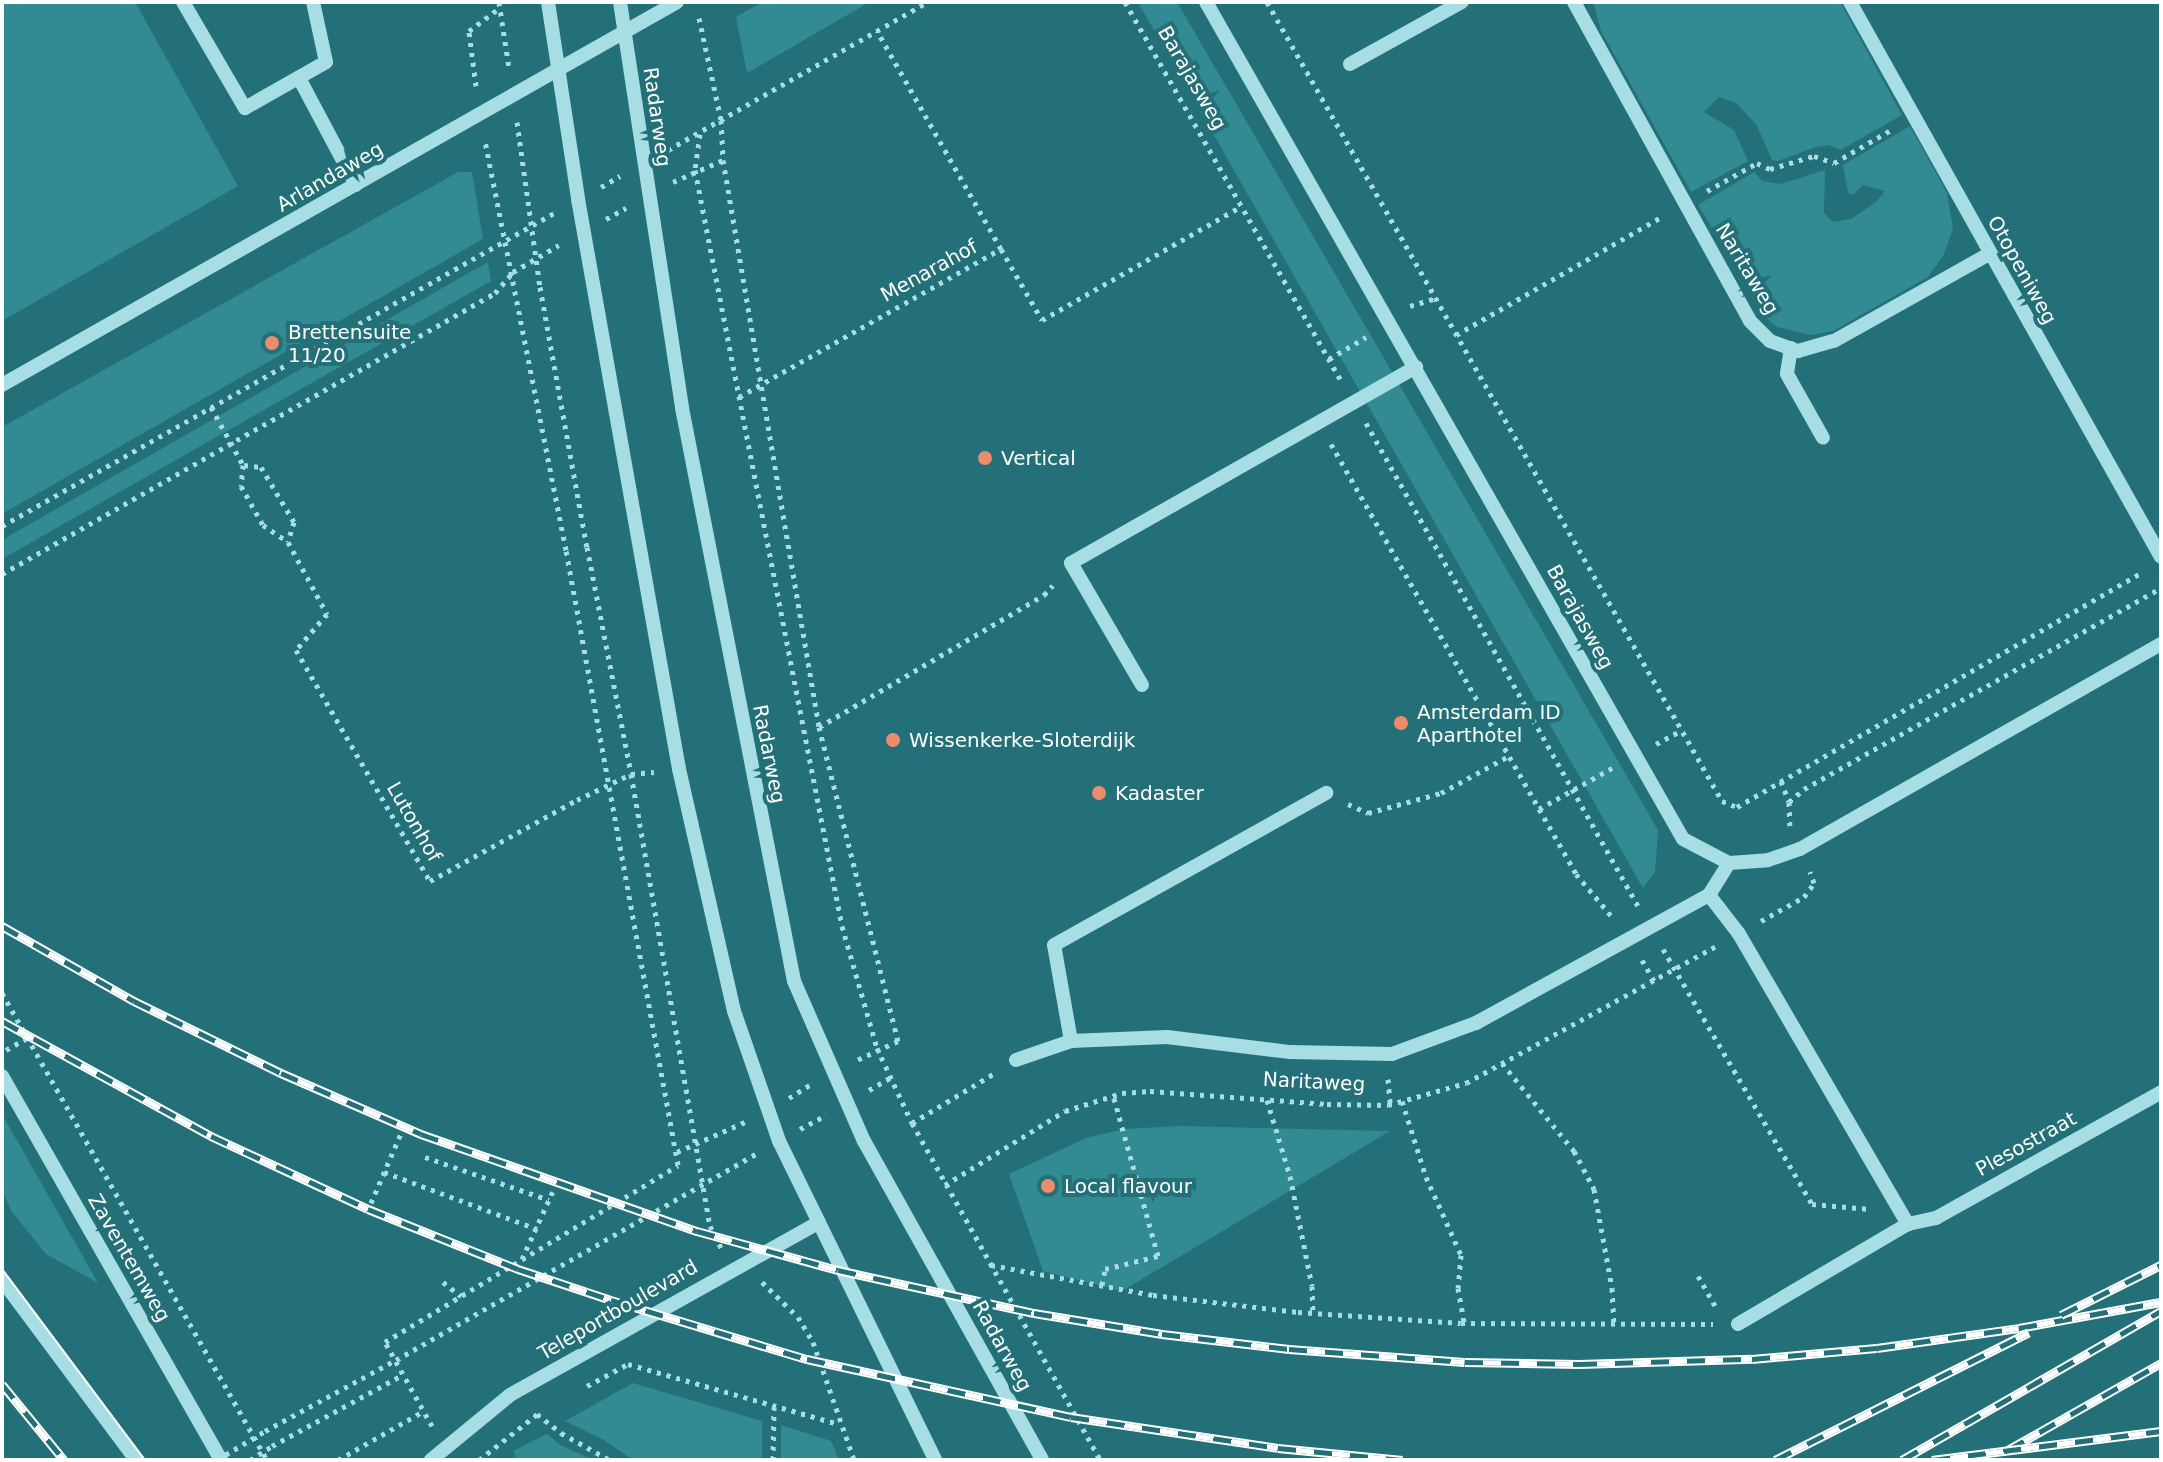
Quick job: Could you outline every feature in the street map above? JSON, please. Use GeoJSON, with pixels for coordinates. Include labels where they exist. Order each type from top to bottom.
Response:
{"type":"FeatureCollection","features":[{"type":"Feature","properties":{"kind":"street"},"geometry":{"type":"LineString","coordinates":[[183,2],[245,108],[326,62],[313,2]]}},
{"type":"Feature","properties":{"kind":"street"},"geometry":{"type":"LineString","coordinates":[[548,2],[578,199],[679,769],[734,1011],[779,1141],[935,1460]]}},
{"type":"Feature","properties":{"kind":"street","name":"Radarweg"},"geometry":{"type":"LineString","coordinates":[[620,2],[682,408],[794,981],[864,1141],[1042,1460]]}},
{"type":"Feature","properties":{"kind":"street","name":"Arlandaweg"},"geometry":{"type":"LineString","coordinates":[[2,385],[677,2]]}},
{"type":"Feature","properties":{"kind":"street","name":"Barajasweg"},"geometry":{"type":"LineString","coordinates":[[1206,2],[1683,839],[1729,863]]}},
{"type":"Feature","properties":{"kind":"street"},"geometry":{"type":"LineString","coordinates":[[1350,64],[1462,2]]}},
{"type":"Feature","properties":{"kind":"street","name":"Naritaweg"},"geometry":{"type":"LineString","coordinates":[[1574,2],[1750,321],[1770,341],[1791,348]]}},
{"type":"Feature","properties":{"kind":"street","name":"Otopeniweg"},"geometry":{"type":"LineString","coordinates":[[1850,2],[2161,557]]}},
{"type":"Feature","properties":{"kind":"street"},"geometry":{"type":"LineString","coordinates":[[299,78],[356,185]]}},
{"type":"Feature","properties":{"kind":"street"},"geometry":{"type":"LineString","coordinates":[[1823,438],[1787,374],[1791,348],[1798,351],[1834,341],[1989,254]]}},
{"type":"Feature","properties":{"kind":"street"},"geometry":{"type":"LineString","coordinates":[[1142,685],[1071,563],[1416,367]]}},
{"type":"Feature","properties":{"kind":"street"},"geometry":{"type":"LineString","coordinates":[[1903,1218],[1739,934],[1709,895],[1729,863],[1768,860],[1800,849],[2161,644]]}},
{"type":"Feature","properties":{"kind":"street"},"geometry":{"type":"LineString","coordinates":[[1071,1041],[1054,945],[1326,793]]}},
{"type":"Feature","properties":{"kind":"street","name":"Naritaweg"},"geometry":{"type":"LineString","coordinates":[[1016,1060],[1071,1041],[1167,1037],[1290,1052],[1392,1054],[1476,1023],[1709,895]]}},
{"type":"Feature","properties":{"kind":"street","name":"Zaventemweg"},"geometry":{"type":"LineString","coordinates":[[2,1076],[219,1460]]}},
{"type":"Feature","properties":{"kind":"street","name":"Plesostraat"},"geometry":{"type":"LineString","coordinates":[[1732,1324],[1903,1218],[1936,1218],[2161,1092]]}},
{"type":"Feature","properties":{"kind":"street","name":"Teleportboulevard"},"geometry":{"type":"LineString","coordinates":[[431,1460],[510,1395],[736,1265],[819,1222]]}},
{"type":"Feature","properties":{"kind":"street"},"geometry":{"type":"LineString","coordinates":[[2,1280],[136,1460]]}},
{"type":"Feature","properties":{"kind":"path"},"geometry":{"type":"LineString","coordinates":[[2,526],[506,239],[700,134],[927,2]]}},
{"type":"Feature","properties":{"kind":"path","name":"Barajasweg"},"geometry":{"type":"LineString","coordinates":[[1125,2],[1674,970],[1812,1204],[1903,1218]]}},
{"type":"Feature","properties":{"kind":"path","name":"Barajasweg"},"geometry":{"type":"LineString","coordinates":[[1267,2],[1722,801],[1737,807],[1781,781]]}},
{"type":"Feature","properties":{"kind":"path"},"geometry":{"type":"LineString","coordinates":[[500,5],[536,258],[710,1226],[719,1246],[736,1265],[766,1284],[798,1317],[813,1342],[854,1460]]}},
{"type":"Feature","properties":{"kind":"path"},"geometry":{"type":"LineString","coordinates":[[445,1447],[385,1342],[678,1165],[513,272],[479,114],[469,31],[500,5]]}},
{"type":"Feature","properties":{"kind":"path"},"geometry":{"type":"LineString","coordinates":[[698,17],[721,120],[723,160],[819,727],[898,1041]]}},
{"type":"Feature","properties":{"kind":"path","name":"Menarahof"},"geometry":{"type":"LineString","coordinates":[[739,397],[1001,249],[877,31]]}},
{"type":"Feature","properties":{"kind":"path"},"geometry":{"type":"LineString","coordinates":[[1456,335],[1757,163],[1770,169],[1782,168],[1814,156],[1834,163],[1914,116]]}},
{"type":"Feature","properties":{"kind":"path","name":"Radarweg"},"geometry":{"type":"LineString","coordinates":[[700,134],[695,170],[842,926],[890,1078],[945,1185],[1100,1460]]}},
{"type":"Feature","properties":{"kind":"path"},"geometry":{"type":"LineString","coordinates":[[2,574],[495,293],[513,272],[536,258],[695,170],[723,160]]}},
{"type":"Feature","properties":{"kind":"path"},"geometry":{"type":"LineString","coordinates":[[1001,249],[1042,320],[1242,206]]}},
{"type":"Feature","properties":{"kind":"path","name":"Lutonhof"},"geometry":{"type":"LineString","coordinates":[[211,407],[243,465],[241,486],[263,525],[288,542],[327,614],[296,650],[430,881],[631,774],[679,769]]}},
{"type":"Feature","properties":{"kind":"path"},"geometry":{"type":"LineString","coordinates":[[1318,422],[1576,874],[1630,937]]}},
{"type":"Feature","properties":{"kind":"path","name":"Lutonhof"},"geometry":{"type":"LineString","coordinates":[[243,465],[261,467],[266,474],[294,522],[288,542]]}},
{"type":"Feature","properties":{"kind":"path"},"geometry":{"type":"LineString","coordinates":[[819,727],[1044,595],[1071,563]]}},
{"type":"Feature","properties":{"kind":"path"},"geometry":{"type":"LineString","coordinates":[[2147,569],[1781,781],[1789,802],[1804,789],[2161,588]]}},
{"type":"Feature","properties":{"kind":"path"},"geometry":{"type":"LineString","coordinates":[[1326,793],[1368,813],[1441,793],[1509,756]]}},
{"type":"Feature","properties":{"kind":"path","name":"Naritaweg"},"geometry":{"type":"LineString","coordinates":[[945,1185],[1065,1111],[1113,1095],[1150,1091],[1327,1104],[1388,1105],[1466,1083],[1674,970]]}},
{"type":"Feature","properties":{"kind":"path"},"geometry":{"type":"LineString","coordinates":[[2,993],[267,1460]]}},
{"type":"Feature","properties":{"kind":"path"},"geometry":{"type":"LineString","coordinates":[[2,1052],[27,1038]]}},
{"type":"Feature","properties":{"kind":"path"},"geometry":{"type":"LineString","coordinates":[[912,1123],[1016,1060]]}},
{"type":"Feature","properties":{"kind":"path"},"geometry":{"type":"LineString","coordinates":[[1502,1063],[1574,1151],[1594,1189],[1612,1288],[1614,1325]]}},
{"type":"Feature","properties":{"kind":"path"},"geometry":{"type":"LineString","coordinates":[[1102,1285],[1105,1269],[1158,1256],[1113,1095]]}},
{"type":"Feature","properties":{"kind":"path"},"geometry":{"type":"LineString","coordinates":[[1267,1100],[1290,1176],[1312,1286],[1313,1314]]}},
{"type":"Feature","properties":{"kind":"path"},"geometry":{"type":"LineString","coordinates":[[1402,1101],[1426,1177],[1459,1247],[1458,1288],[1464,1323]]}},
{"type":"Feature","properties":{"kind":"path"},"geometry":{"type":"LineString","coordinates":[[371,1203],[401,1133]]}},
{"type":"Feature","properties":{"kind":"path"},"geometry":{"type":"LineString","coordinates":[[425,1157],[549,1200]]}},
{"type":"Feature","properties":{"kind":"path"},"geometry":{"type":"LineString","coordinates":[[384,1172],[537,1229]]}},
{"type":"Feature","properties":{"kind":"path"},"geometry":{"type":"LineString","coordinates":[[219,1460],[265,1431],[396,1360],[703,1184]]}},
{"type":"Feature","properties":{"kind":"path"},"geometry":{"type":"LineString","coordinates":[[520,1263],[553,1191]]}},
{"type":"Feature","properties":{"kind":"path"},"geometry":{"type":"LineString","coordinates":[[990,1265],[1153,1295],[1313,1314],[1464,1323],[1732,1324]]}},
{"type":"Feature","properties":{"kind":"path"},"geometry":{"type":"LineString","coordinates":[[1698,1276],[1732,1324]]}},
{"type":"Feature","properties":{"kind":"path"},"geometry":{"type":"LineString","coordinates":[[443,1282],[461,1296]]}},
{"type":"Feature","properties":{"kind":"path"},"geometry":{"type":"LineString","coordinates":[[576,1392],[628,1364],[840,1425]]}},
{"type":"Feature","properties":{"kind":"path"},"geometry":{"type":"LineString","coordinates":[[250,1460],[404,1374]]}},
{"type":"Feature","properties":{"kind":"path"},"geometry":{"type":"LineString","coordinates":[[479,1460],[550,1407]]}},
{"type":"Feature","properties":{"kind":"path"},"geometry":{"type":"LineString","coordinates":[[773,1460],[774,1407]]}},
{"type":"Feature","properties":{"kind":"path"},"geometry":{"type":"LineString","coordinates":[[338,1460],[424,1411]]}},
{"type":"Feature","properties":{"kind":"path"},"geometry":{"type":"LineString","coordinates":[[537,1414],[561,1433],[610,1460]]}},
{"type":"Feature","properties":{"kind":"green space"},"geometry":{"type":"Polygon","coordinates":[[[2,2],[135,2],[238,186],[2,321],[2,2]]]}},
{"type":"Feature","properties":{"kind":"green space"},"geometry":{"type":"Polygon","coordinates":[[[762,2],[870,2],[747,73],[736,17],[762,2]]]}},
{"type":"Feature","properties":{"kind":"green space"},"geometry":{"type":"Polygon","coordinates":[[[1138,2],[1177,2],[1658,830],[1655,872],[1643,888],[1138,2]]]}},
{"type":"Feature","properties":{"kind":"green space"},"geometry":{"type":"Polygon","coordinates":[[[1593,2],[1840,2],[1902,115],[1841,150],[1829,145],[1816,147],[1778,161],[1772,160],[1756,124],[1736,103],[1719,97],[1704,112],[1734,130],[1748,161],[1691,192],[1601,31],[1593,2]]]}},
{"type":"Feature","properties":{"kind":"green space"},"geometry":{"type":"Polygon","coordinates":[[[1910,126],[1947,193],[1953,229],[1943,256],[1928,277],[1833,331],[1811,335],[1777,327],[1766,318],[1698,205],[1754,172],[1762,181],[1781,184],[1825,170],[1824,213],[1833,222],[1851,219],[1877,201],[1885,191],[1863,185],[1853,195],[1848,193],[1843,165],[1910,126]]]}},
{"type":"Feature","properties":{"kind":"green space"},"geometry":{"type":"Polygon","coordinates":[[[458,172],[472,172],[483,239],[2,514],[2,427],[458,172]]]}},
{"type":"Feature","properties":{"kind":"green space"},"geometry":{"type":"Polygon","coordinates":[[[488,262],[491,281],[2,559],[2,540],[488,262]]]}},
{"type":"Feature","properties":{"kind":"green space"},"geometry":{"type":"Polygon","coordinates":[[[2,1114],[98,1283],[46,1254],[12,1212],[2,1190],[2,1114]]]}},
{"type":"Feature","properties":{"kind":"green space"},"geometry":{"type":"Polygon","coordinates":[[[1181,1126],[1390,1131],[1122,1291],[1043,1271],[1009,1174],[1086,1138],[1124,1129],[1181,1126]]]}},
{"type":"Feature","properties":{"kind":"green space"},"geometry":{"type":"Polygon","coordinates":[[[633,1383],[762,1421],[762,1460],[633,1460],[604,1440],[565,1421],[633,1383]]]}},
{"type":"Feature","properties":{"kind":"green space"},"geometry":{"type":"Polygon","coordinates":[[[781,1425],[831,1441],[839,1460],[781,1460],[781,1425]]]}},
{"type":"Feature","properties":{"kind":"green space"},"geometry":{"type":"Polygon","coordinates":[[[547,1434],[560,1445],[593,1460],[518,1460],[513,1451],[547,1434]]]}},
{"type":"Feature","properties":{"kind":"tram line"},"geometry":{"type":"LineString","coordinates":[[2,1269],[145,1460]]}},
{"type":"Feature","properties":{"kind":"railway"},"geometry":{"type":"LineString","coordinates":[[2,926],[134,1001],[281,1073],[421,1134],[697,1231],[838,1270],[1034,1313],[1162,1334],[1289,1349],[1465,1362],[1579,1364],[1752,1359],[1877,1348],[2019,1328],[2161,1302]]}},
{"type":"Feature","properties":{"kind":"railway"},"geometry":{"type":"LineString","coordinates":[[2,1021],[211,1136],[368,1209],[518,1269],[611,1300],[807,1359],[1071,1417],[1278,1448],[1402,1460]]}},
{"type":"Feature","properties":{"kind":"railway"},"geometry":{"type":"LineString","coordinates":[[2061,1315],[2161,1265]]}},
{"type":"Feature","properties":{"kind":"railway"},"geometry":{"type":"LineString","coordinates":[[1902,1460],[2161,1311]]}},
{"type":"Feature","properties":{"kind":"railway"},"geometry":{"type":"LineString","coordinates":[[1775,1460],[2029,1332]]}},
{"type":"Feature","properties":{"kind":"railway"},"geometry":{"type":"LineString","coordinates":[[2008,1450],[2161,1363]]}},
{"type":"Feature","properties":{"kind":"railway"},"geometry":{"type":"LineString","coordinates":[[2,1384],[64,1460]]}},
{"type":"Feature","properties":{"kind":"railway"},"geometry":{"type":"LineString","coordinates":[[1932,1460],[2161,1431]]}},
{"type":"Feature","properties":{"kind":"place","name":"Brettensuite 11/20"},"geometry":{"type":"Point","coordinates":[272,343]}},
{"type":"Feature","properties":{"kind":"place","name":"Vertical"},"geometry":{"type":"Point","coordinates":[985,458]}},
{"type":"Feature","properties":{"kind":"place","name":"Amsterdam ID Aparthotel"},"geometry":{"type":"Point","coordinates":[1401,723]}},
{"type":"Feature","properties":{"kind":"place","name":"Wissenkerke-Sloterdijk"},"geometry":{"type":"Point","coordinates":[893,740]}},
{"type":"Feature","properties":{"kind":"place","name":"Kadaster"},"geometry":{"type":"Point","coordinates":[1099,793]}},
{"type":"Feature","properties":{"kind":"place","name":"Local flavour"},"geometry":{"type":"Point","coordinates":[1048,1186]}}]}
